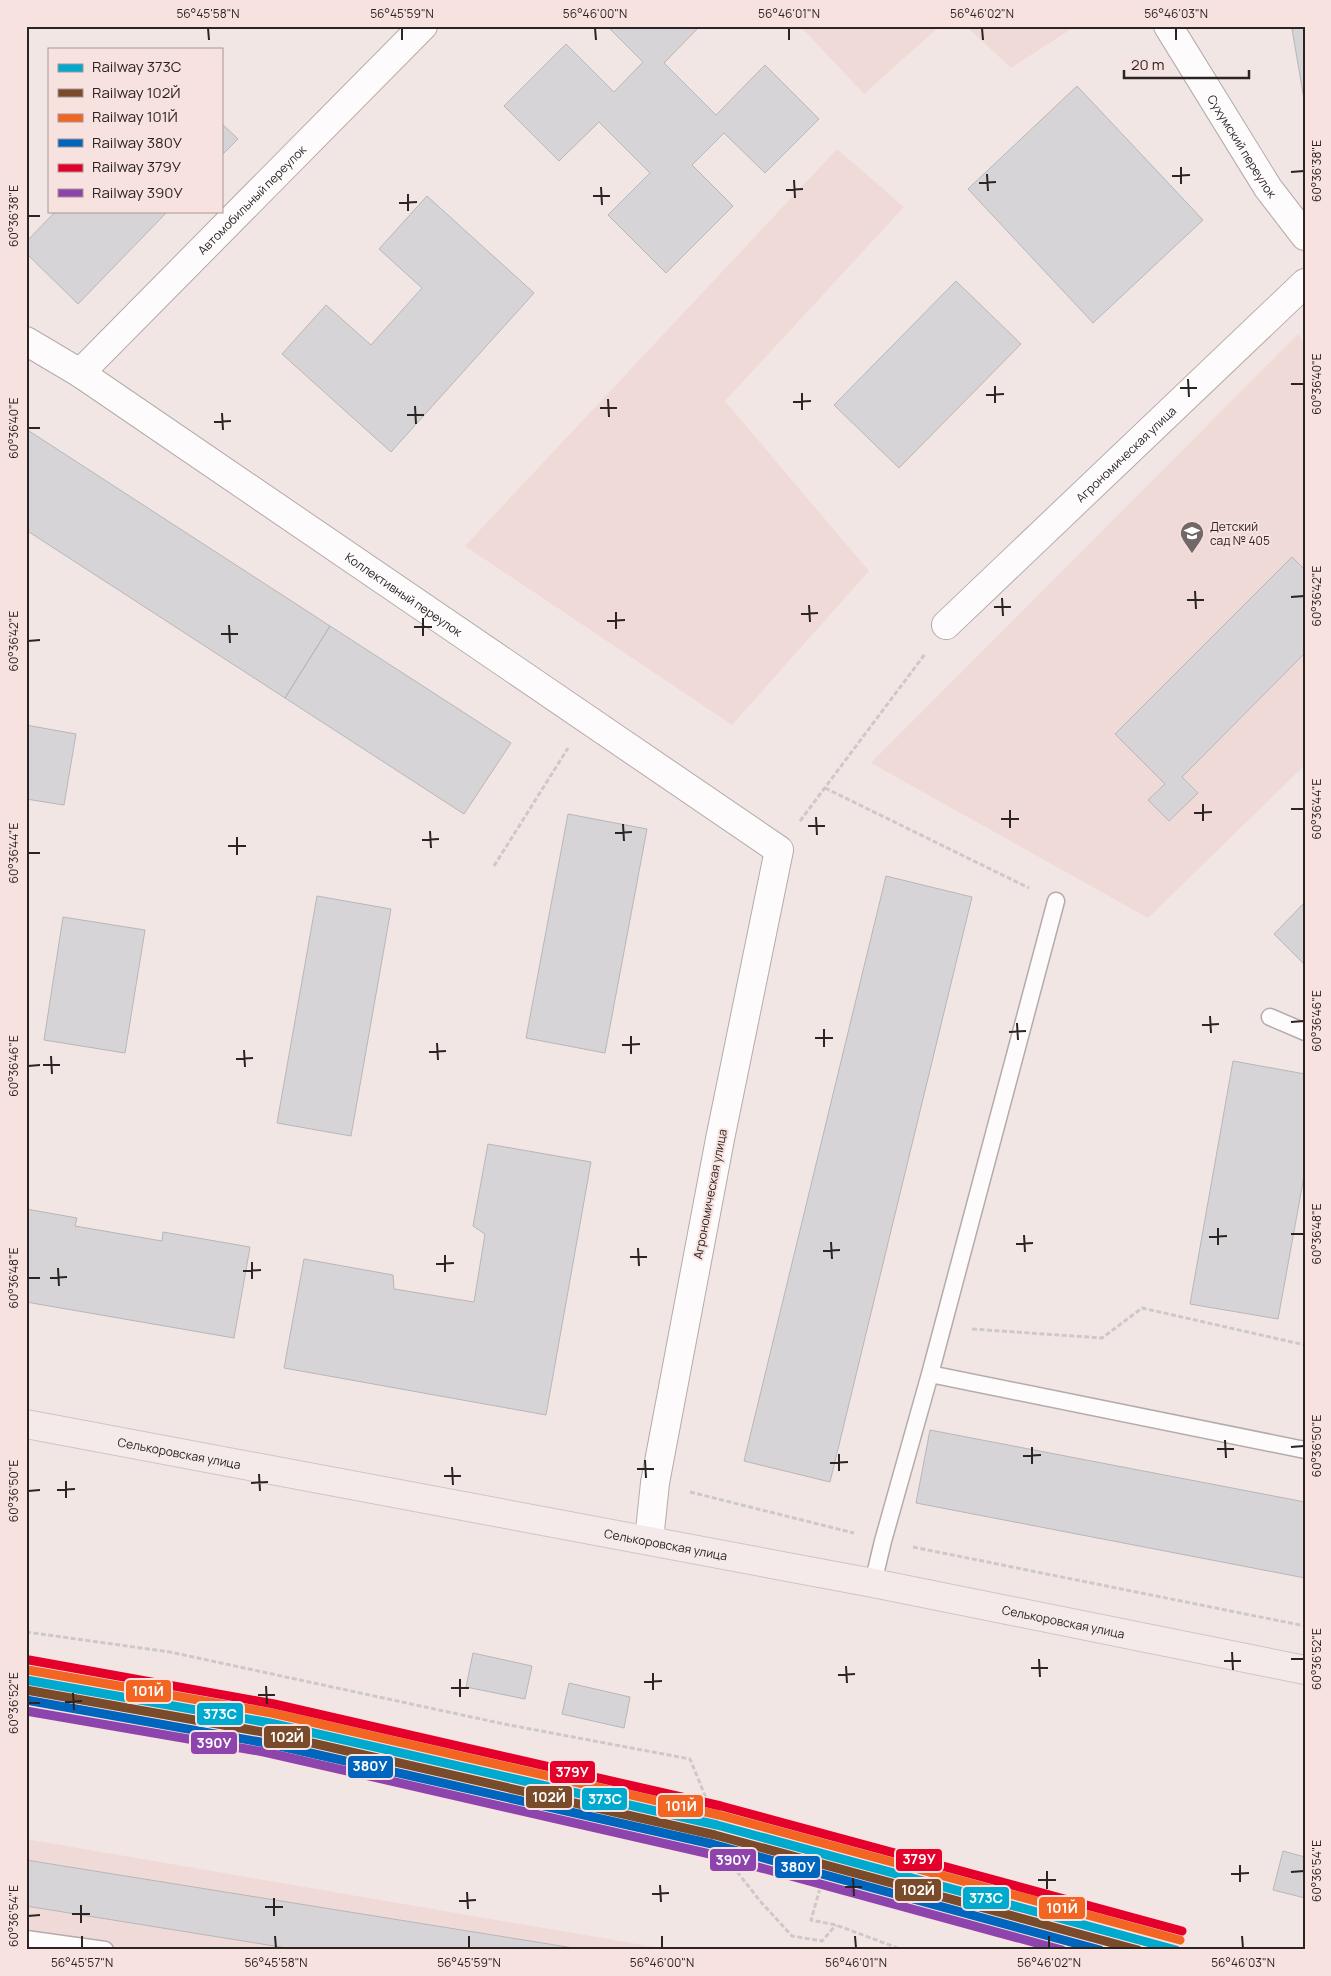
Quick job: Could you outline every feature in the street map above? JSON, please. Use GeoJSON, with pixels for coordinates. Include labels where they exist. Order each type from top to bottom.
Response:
{"type":"FeatureCollection","features":[{"type":"Feature","properties":{"kind":"main road","name":"Селькоровская улица"},"geometry":{"type":"LineString","coordinates":[[26,1424],[874,1582],[1305,1670]]}},
{"type":"Feature","properties":{"kind":"street","name":"Автомобильный переулок"},"geometry":{"type":"LineString","coordinates":[[80,373],[423,26]]}},
{"type":"Feature","properties":{"kind":"street","name":"Сухумский переулок"},"geometry":{"type":"LineString","coordinates":[[1168,26],[1268,188],[1305,236]]}},
{"type":"Feature","properties":{"kind":"street","name":"Агрономическая улица"},"geometry":{"type":"LineString","coordinates":[[946,625],[1305,283]]}},
{"type":"Feature","properties":{"kind":"street","name":"Коллективный переулок"},"geometry":{"type":"LineString","coordinates":[[26,341],[80,373],[779,850]]}},
{"type":"Feature","properties":{"kind":"street","name":"Агрономическая улица"},"geometry":{"type":"LineString","coordinates":[[649,1540],[655,1483],[720,1138],[779,850]]}},
{"type":"Feature","properties":{"kind":"lane"},"geometry":{"type":"LineString","coordinates":[[874,1582],[883,1541],[943,1326],[1056,901]]}},
{"type":"Feature","properties":{"kind":"lane"},"geometry":{"type":"LineString","coordinates":[[1270,1017],[1305,1032]]}},
{"type":"Feature","properties":{"kind":"lane"},"geometry":{"type":"LineString","coordinates":[[930,1374],[1305,1450]]}},
{"type":"Feature","properties":{"kind":"lane"},"geometry":{"type":"LineString","coordinates":[[26,1939],[106,1950]]}},
{"type":"Feature","properties":{"kind":"path"},"geometry":{"type":"LineString","coordinates":[[779,850],[946,625]]}},
{"type":"Feature","properties":{"kind":"path"},"geometry":{"type":"LineString","coordinates":[[494,866],[586,718]]}},
{"type":"Feature","properties":{"kind":"path"},"geometry":{"type":"LineString","coordinates":[[825,788],[1056,901]]}},
{"type":"Feature","properties":{"kind":"path"},"geometry":{"type":"LineString","coordinates":[[943,1326],[1102,1338],[1142,1308],[1305,1345]]}},
{"type":"Feature","properties":{"kind":"path"},"geometry":{"type":"LineString","coordinates":[[655,1483],[883,1541],[1305,1626]]}},
{"type":"Feature","properties":{"kind":"path"},"geometry":{"type":"LineString","coordinates":[[26,1632],[170,1652],[504,1724],[690,1760],[717,1825],[714,1842]]}},
{"type":"Feature","properties":{"kind":"path"},"geometry":{"type":"LineString","coordinates":[[26,1708],[714,1842],[760,1901],[792,1936],[822,1941],[836,1925]]}},
{"type":"Feature","properties":{"kind":"path"},"geometry":{"type":"LineString","coordinates":[[824,1874],[811,1920],[836,1925],[903,1950]]}},
{"type":"Feature","properties":{"kind":"shaded area"},"geometry":{"type":"Polygon","coordinates":[[[800,26],[940,26],[864,94],[800,26]]]}},
{"type":"Feature","properties":{"kind":"shaded area"},"geometry":{"type":"Polygon","coordinates":[[[966,26],[1076,26],[1011,68],[966,26]]]}},
{"type":"Feature","properties":{"kind":"shaded area"},"geometry":{"type":"Polygon","coordinates":[[[837,149],[904,207],[725,401],[869,571],[732,725],[465,546],[837,149]]]}},
{"type":"Feature","properties":{"kind":"shaded area","name":"Детский сад № 405"},"geometry":{"type":"Polygon","coordinates":[[[1298,334],[1305,344],[1305,765],[1148,918],[871,763],[1298,334]]]}},
{"type":"Feature","properties":{"kind":"shaded area"},"geometry":{"type":"Polygon","coordinates":[[[26,1839],[672,1950],[26,1950],[26,1839]]]}},
{"type":"Feature","properties":{"kind":"building"},"geometry":{"type":"Polygon","coordinates":[[[607,26],[700,26],[664,63],[716,115],[765,65],[819,119],[765,173],[724,133],[692,165],[733,206],[666,273],[608,215],[650,173],[599,122],[559,161],[504,106],[566,44],[614,92],[643,62],[607,26]]]}},
{"type":"Feature","properties":{"kind":"building"},"geometry":{"type":"Polygon","coordinates":[[[1305,27],[1305,105],[1292,29],[1305,27]]]}},
{"type":"Feature","properties":{"kind":"building"},"geometry":{"type":"Polygon","coordinates":[[[1077,86],[1203,220],[1093,323],[968,189],[1077,86]]]}},
{"type":"Feature","properties":{"kind":"building"},"geometry":{"type":"Polygon","coordinates":[[[222,124],[238,139],[222,155],[222,124]]]}},
{"type":"Feature","properties":{"kind":"building"},"geometry":{"type":"Polygon","coordinates":[[[427,196],[534,293],[391,452],[282,354],[326,305],[371,345],[422,288],[379,249],[427,196]]]}},
{"type":"Feature","properties":{"kind":"building"},"geometry":{"type":"Polygon","coordinates":[[[55,212],[167,212],[78,304],[26,253],[26,242],[55,212]]]}},
{"type":"Feature","properties":{"kind":"building"},"geometry":{"type":"Polygon","coordinates":[[[956,281],[1021,344],[899,468],[834,405],[956,281]]]}},
{"type":"Feature","properties":{"kind":"building"},"geometry":{"type":"Polygon","coordinates":[[[26,429],[330,626],[285,698],[26,530],[26,429]]]}},
{"type":"Feature","properties":{"kind":"building"},"geometry":{"type":"Polygon","coordinates":[[[1292,557],[1305,570],[1305,653],[1182,777],[1198,793],[1169,821],[1148,800],[1165,784],[1115,734],[1292,557]]]}},
{"type":"Feature","properties":{"kind":"building"},"geometry":{"type":"Polygon","coordinates":[[[330,626],[511,743],[464,814],[285,698],[330,626]]]}},
{"type":"Feature","properties":{"kind":"building"},"geometry":{"type":"Polygon","coordinates":[[[26,725],[76,734],[64,805],[26,799],[26,725]]]}},
{"type":"Feature","properties":{"kind":"building"},"geometry":{"type":"Polygon","coordinates":[[[568,814],[647,829],[605,1053],[526,1038],[568,814]]]}},
{"type":"Feature","properties":{"kind":"building"},"geometry":{"type":"Polygon","coordinates":[[[886,876],[972,897],[830,1482],[744,1461],[886,876]]]}},
{"type":"Feature","properties":{"kind":"building"},"geometry":{"type":"Polygon","coordinates":[[[317,896],[391,909],[351,1136],[277,1123],[317,896]]]}},
{"type":"Feature","properties":{"kind":"building"},"geometry":{"type":"Polygon","coordinates":[[[1305,902],[1305,965],[1274,934],[1305,902]]]}},
{"type":"Feature","properties":{"kind":"building"},"geometry":{"type":"Polygon","coordinates":[[[63,917],[145,930],[125,1053],[44,1040],[63,917]]]}},
{"type":"Feature","properties":{"kind":"building"},"geometry":{"type":"Polygon","coordinates":[[[1233,1061],[1305,1074],[1305,1171],[1278,1319],[1190,1304],[1233,1061]]]}},
{"type":"Feature","properties":{"kind":"building"},"geometry":{"type":"Polygon","coordinates":[[[488,1144],[591,1162],[546,1415],[284,1368],[304,1259],[393,1275],[394,1289],[474,1302],[485,1234],[473,1226],[488,1144]]]}},
{"type":"Feature","properties":{"kind":"building"},"geometry":{"type":"Polygon","coordinates":[[[26,1209],[77,1218],[75,1226],[162,1241],[163,1232],[250,1247],[234,1338],[26,1302],[26,1209]]]}},
{"type":"Feature","properties":{"kind":"building"},"geometry":{"type":"Polygon","coordinates":[[[930,1430],[1305,1502],[1305,1578],[916,1503],[930,1430]]]}},
{"type":"Feature","properties":{"kind":"building"},"geometry":{"type":"Polygon","coordinates":[[[473,1653],[532,1666],[525,1699],[466,1687],[473,1653]]]}},
{"type":"Feature","properties":{"kind":"building"},"geometry":{"type":"Polygon","coordinates":[[[569,1683],[630,1697],[624,1728],[562,1714],[569,1683]]]}},
{"type":"Feature","properties":{"kind":"building"},"geometry":{"type":"Polygon","coordinates":[[[1283,1851],[1305,1857],[1305,1898],[1273,1890],[1283,1851]]]}},
{"type":"Feature","properties":{"kind":"building"},"geometry":{"type":"Polygon","coordinates":[[[26,1860],[586,1950],[299,1950],[26,1906],[26,1860]]]}},
{"type":"Feature","properties":{"kind":"rail line","name":"379У"},"geometry":{"type":"LineString","coordinates":[[29,1660],[274,1704],[721,1806],[1182,1931]]}},
{"type":"Feature","properties":{"kind":"rail line","name":"101Й"},"geometry":{"type":"LineString","coordinates":[[28,1670],[272,1713],[719,1815],[1180,1940]]}},
{"type":"Feature","properties":{"kind":"rail line","name":"373C"},"geometry":{"type":"LineString","coordinates":[[26,1680],[270,1723],[717,1825],[1176,1950]]}},
{"type":"Feature","properties":{"kind":"rail line","name":"102Й"},"geometry":{"type":"LineString","coordinates":[[26,1690],[268,1733],[715,1835],[1138,1950]]}},
{"type":"Feature","properties":{"kind":"rail line","name":"380У"},"geometry":{"type":"LineString","coordinates":[[26,1700],[266,1743],[712,1844],[1100,1950]]}},
{"type":"Feature","properties":{"kind":"rail line","name":"390У"},"geometry":{"type":"LineString","coordinates":[[26,1711],[264,1752],[710,1854],[1062,1950]]}},
{"type":"Feature","properties":{"kind":"place","name":"Детский сад № 405"},"geometry":{"type":"Point","coordinates":[1192,554]}}]}
